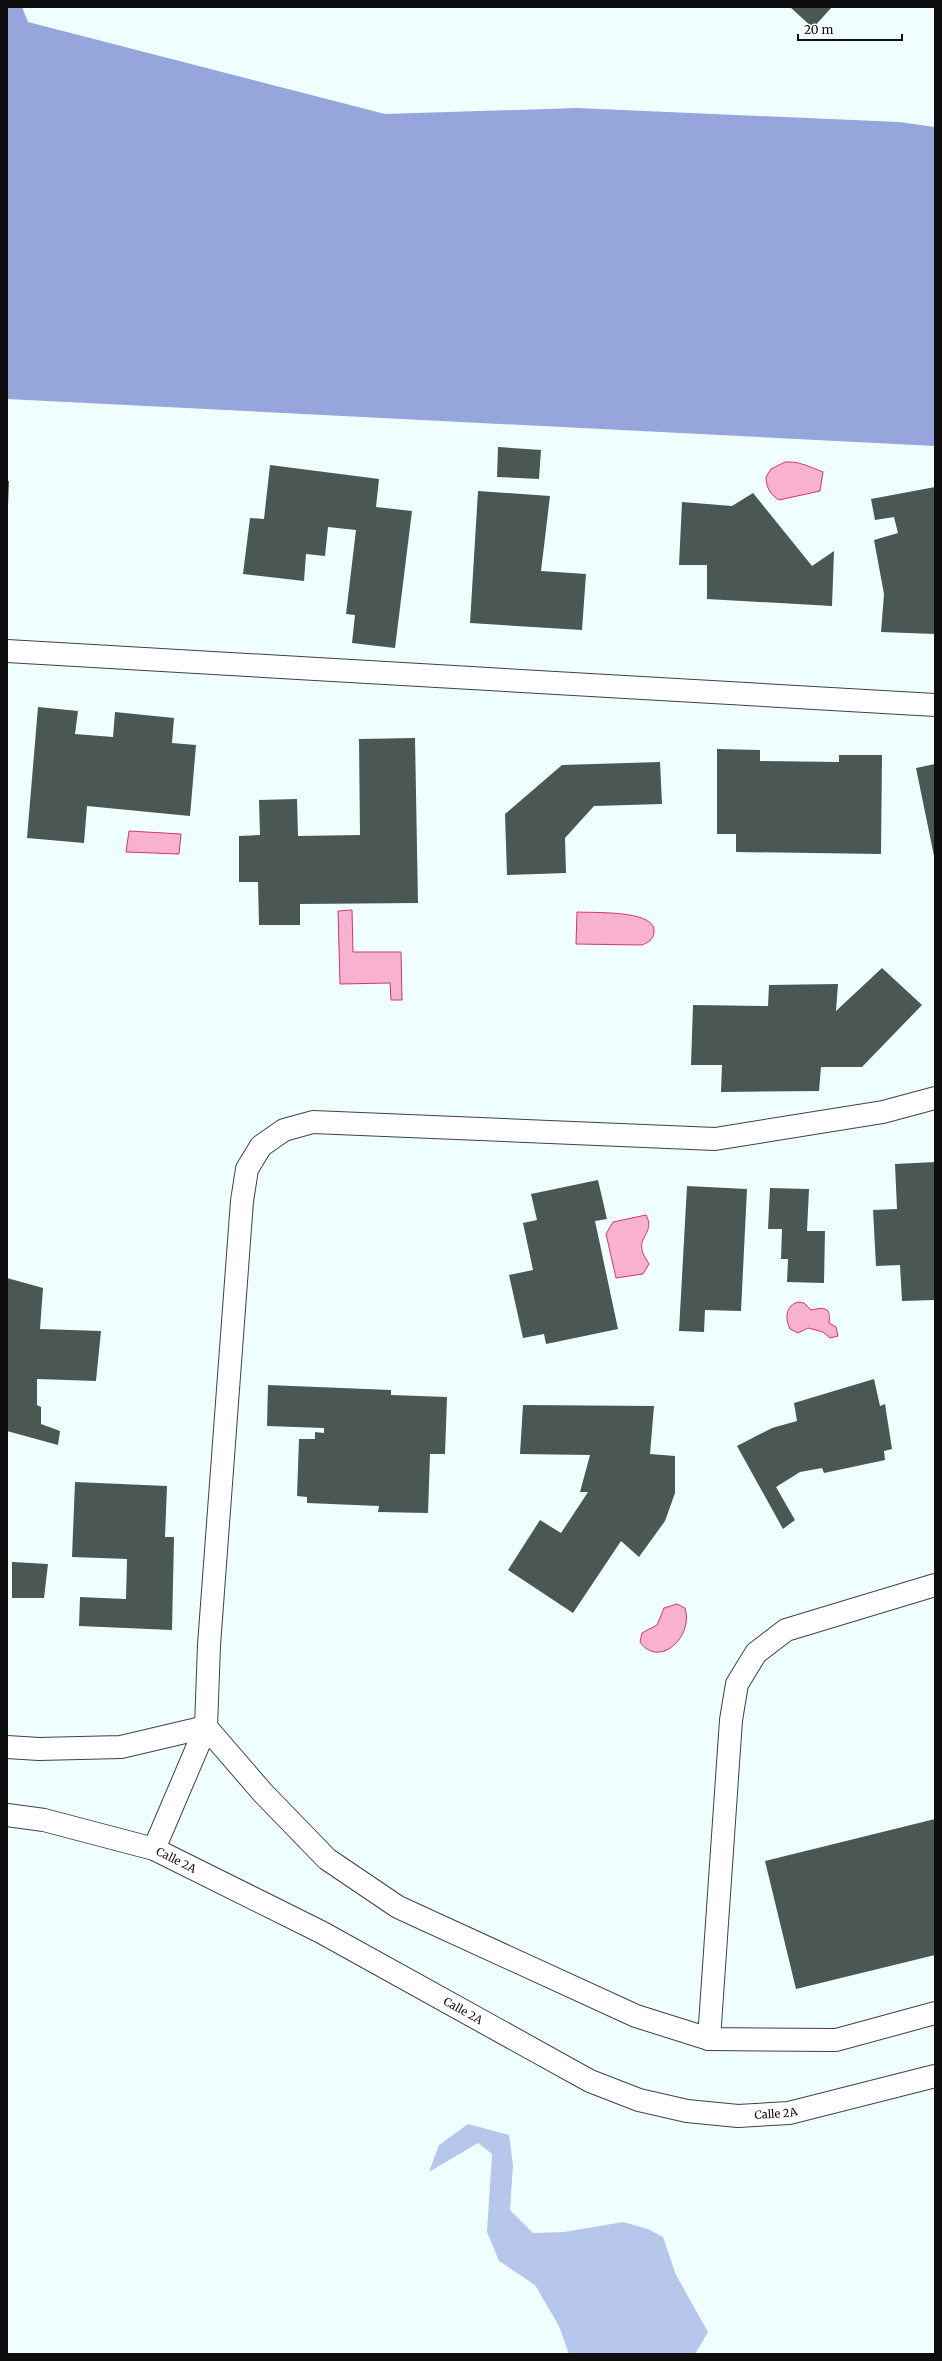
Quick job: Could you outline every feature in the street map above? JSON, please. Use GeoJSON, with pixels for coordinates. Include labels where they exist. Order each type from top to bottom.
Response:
{"type":"FeatureCollection","features":[{"type":"Feature","properties":{"kind":"street"},"geometry":{"type":"LineString","coordinates":[[7,651],[935,705]]}},
{"type":"Feature","properties":{"kind":"street"},"geometry":{"type":"LineString","coordinates":[[154,1849],[206,1727],[209,1645],[242,1200],[247,1169],[261,1146],[284,1130],[314,1122],[715,1139],[883,1112],[935,1098]]}},
{"type":"Feature","properties":{"kind":"street"},"geometry":{"type":"LineString","coordinates":[[709,2040],[731,1720],[737,1684],[756,1653],[786,1630],[935,1585]]}},
{"type":"Feature","properties":{"kind":"street"},"geometry":{"type":"LineString","coordinates":[[7,1747],[39,1749],[121,1747],[206,1727]]}},
{"type":"Feature","properties":{"kind":"street"},"geometry":{"type":"LineString","coordinates":[[206,1727],[263,1793],[327,1859],[398,1907],[636,2016],[709,2040],[836,2040],[935,2013]]}},
{"type":"Feature","properties":{"kind":"street","name":"Calle 2A"},"geometry":{"type":"LineString","coordinates":[[7,1815],[44,1820],[154,1849],[321,1932],[590,2081],[639,2100],[687,2111],[731,2115],[788,2113],[935,2076]]}},
{"type":"Feature","properties":{"kind":"shaded area"},"geometry":{"type":"Polygon","coordinates":[[[7,7],[22,7],[28,22],[385,114],[577,108],[899,122],[935,127],[935,446],[7,399],[7,7]]]}},
{"type":"Feature","properties":{"kind":"shaded area"},"geometry":{"type":"Polygon","coordinates":[[[785,462],[800,463],[823,472],[820,491],[779,500],[776,498],[768,488],[766,477],[771,469],[785,462]]]}},
{"type":"Feature","properties":{"kind":"shaded area"},"geometry":{"type":"Polygon","coordinates":[[[129,831],[181,834],[179,854],[126,852],[129,831]]]}},
{"type":"Feature","properties":{"kind":"shaded area"},"geometry":{"type":"Polygon","coordinates":[[[352,910],[353,952],[401,952],[402,1000],[391,1000],[390,983],[340,984],[338,911],[352,910]]]}},
{"type":"Feature","properties":{"kind":"shaded area"},"geometry":{"type":"Polygon","coordinates":[[[577,912],[620,914],[643,918],[650,923],[654,929],[654,935],[649,941],[642,945],[576,944],[577,912]]]}},
{"type":"Feature","properties":{"kind":"shaded area"},"geometry":{"type":"Polygon","coordinates":[[[646,1215],[649,1225],[643,1241],[642,1251],[649,1264],[643,1274],[616,1278],[606,1234],[613,1222],[646,1215]]]}},
{"type":"Feature","properties":{"kind":"shaded area"},"geometry":{"type":"Polygon","coordinates":[[[798,1302],[804,1303],[811,1310],[826,1309],[829,1314],[829,1323],[836,1327],[838,1336],[830,1338],[823,1332],[808,1328],[798,1333],[790,1329],[787,1321],[787,1313],[791,1306],[798,1302]]]}},
{"type":"Feature","properties":{"kind":"shaded area"},"geometry":{"type":"Polygon","coordinates":[[[677,1604],[685,1608],[686,1619],[680,1639],[665,1651],[656,1652],[648,1649],[640,1642],[642,1633],[657,1625],[664,1608],[677,1604]]]}},
{"type":"Feature","properties":{"kind":"shaded area"},"geometry":{"type":"Polygon","coordinates":[[[468,2124],[509,2135],[513,2165],[510,2210],[533,2233],[564,2232],[623,2222],[648,2229],[663,2237],[676,2275],[708,2332],[695,2354],[569,2354],[559,2326],[535,2285],[499,2261],[487,2232],[492,2154],[478,2143],[429,2172],[439,2145],[468,2124]]]}},
{"type":"Feature","properties":{"kind":"building"},"geometry":{"type":"Polygon","coordinates":[[[790,7],[832,7],[813,28],[790,7]]]}},
{"type":"Feature","properties":{"kind":"building"},"geometry":{"type":"Polygon","coordinates":[[[498,447],[541,450],[539,479],[497,477],[498,447]]]}},
{"type":"Feature","properties":{"kind":"building"},"geometry":{"type":"Polygon","coordinates":[[[270,465],[379,479],[376,507],[412,511],[395,648],[352,643],[355,615],[346,614],[356,530],[328,527],[325,556],[306,554],[304,581],[243,574],[250,518],[264,519],[270,465]]]}},
{"type":"Feature","properties":{"kind":"building"},"geometry":{"type":"Polygon","coordinates":[[[7,481],[9,481],[8,506],[7,506],[7,481]]]}},
{"type":"Feature","properties":{"kind":"building"},"geometry":{"type":"Polygon","coordinates":[[[935,487],[935,634],[881,632],[884,594],[874,540],[898,533],[894,517],[875,520],[871,499],[935,487]]]}},
{"type":"Feature","properties":{"kind":"building"},"geometry":{"type":"Polygon","coordinates":[[[478,491],[550,496],[541,571],[586,574],[582,630],[470,623],[478,491]]]}},
{"type":"Feature","properties":{"kind":"building"},"geometry":{"type":"Polygon","coordinates":[[[753,493],[812,566],[834,551],[832,606],[707,599],[707,565],[679,565],[682,502],[732,506],[753,493]]]}},
{"type":"Feature","properties":{"kind":"building"},"geometry":{"type":"Polygon","coordinates":[[[38,707],[78,711],[75,734],[113,737],[115,712],[174,718],[172,743],[196,745],[190,816],[87,806],[84,843],[27,838],[38,707]]]}},
{"type":"Feature","properties":{"kind":"building"},"geometry":{"type":"Polygon","coordinates":[[[415,738],[418,903],[300,904],[300,925],[259,925],[258,882],[239,882],[239,836],[260,835],[259,800],[297,799],[298,836],[360,835],[359,739],[415,738]]]}},
{"type":"Feature","properties":{"kind":"building"},"geometry":{"type":"Polygon","coordinates":[[[717,749],[760,750],[760,761],[839,762],[839,755],[882,755],[881,854],[736,852],[736,834],[717,834],[717,749]]]}},
{"type":"Feature","properties":{"kind":"building"},"geometry":{"type":"Polygon","coordinates":[[[660,762],[662,804],[594,806],[565,838],[566,873],[507,875],[505,814],[562,765],[660,762]]]}},
{"type":"Feature","properties":{"kind":"building"},"geometry":{"type":"Polygon","coordinates":[[[935,764],[935,856],[934,856],[916,768],[935,764]]]}},
{"type":"Feature","properties":{"kind":"building"},"geometry":{"type":"Polygon","coordinates":[[[882,968],[922,1005],[862,1067],[821,1067],[819,1091],[721,1092],[722,1065],[691,1065],[693,1005],[768,1006],[769,985],[838,984],[836,1011],[882,968]]]}},
{"type":"Feature","properties":{"kind":"building"},"geometry":{"type":"Polygon","coordinates":[[[935,1162],[935,1300],[902,1301],[900,1265],[876,1266],[873,1210],[897,1209],[895,1164],[935,1162]]]}},
{"type":"Feature","properties":{"kind":"building"},"geometry":{"type":"Polygon","coordinates":[[[598,1180],[607,1219],[595,1221],[618,1329],[546,1344],[544,1334],[523,1338],[509,1275],[533,1270],[523,1223],[537,1220],[531,1194],[598,1180]]]}},
{"type":"Feature","properties":{"kind":"building"},"geometry":{"type":"Polygon","coordinates":[[[687,1186],[747,1189],[741,1311],[705,1310],[704,1332],[679,1331],[687,1186]]]}},
{"type":"Feature","properties":{"kind":"building"},"geometry":{"type":"Polygon","coordinates":[[[770,1188],[809,1189],[807,1231],[825,1231],[824,1283],[787,1282],[788,1259],[781,1259],[782,1229],[768,1229],[770,1188]]]}},
{"type":"Feature","properties":{"kind":"building"},"geometry":{"type":"Polygon","coordinates":[[[7,1278],[43,1288],[40,1329],[101,1331],[96,1381],[37,1379],[37,1405],[41,1407],[41,1424],[60,1431],[58,1445],[7,1431],[7,1278]]]}},
{"type":"Feature","properties":{"kind":"building"},"geometry":{"type":"Polygon","coordinates":[[[874,1379],[880,1406],[885,1404],[892,1449],[884,1451],[885,1460],[824,1473],[822,1468],[800,1472],[776,1487],[795,1520],[783,1529],[737,1446],[772,1428],[797,1421],[794,1403],[874,1379]]]}},
{"type":"Feature","properties":{"kind":"building"},"geometry":{"type":"Polygon","coordinates":[[[268,1385],[391,1390],[391,1395],[447,1397],[445,1454],[430,1454],[428,1513],[378,1512],[379,1506],[307,1503],[307,1497],[297,1496],[299,1439],[315,1439],[315,1432],[324,1433],[324,1428],[267,1426],[268,1385]]]}},
{"type":"Feature","properties":{"kind":"building"},"geometry":{"type":"Polygon","coordinates":[[[523,1405],[654,1406],[650,1454],[675,1456],[675,1493],[665,1521],[639,1557],[621,1541],[573,1613],[508,1570],[540,1520],[561,1533],[588,1492],[580,1492],[590,1455],[520,1454],[523,1405]]]}},
{"type":"Feature","properties":{"kind":"building"},"geometry":{"type":"Polygon","coordinates":[[[75,1482],[167,1486],[165,1537],[174,1537],[172,1630],[79,1626],[80,1597],[126,1599],[127,1559],[72,1557],[75,1482]]]}},
{"type":"Feature","properties":{"kind":"building"},"geometry":{"type":"Polygon","coordinates":[[[12,1562],[48,1564],[44,1598],[12,1598],[12,1562]]]}},
{"type":"Feature","properties":{"kind":"building"},"geometry":{"type":"Polygon","coordinates":[[[935,1819],[935,1955],[796,1989],[765,1861],[935,1819]]]}}]}
